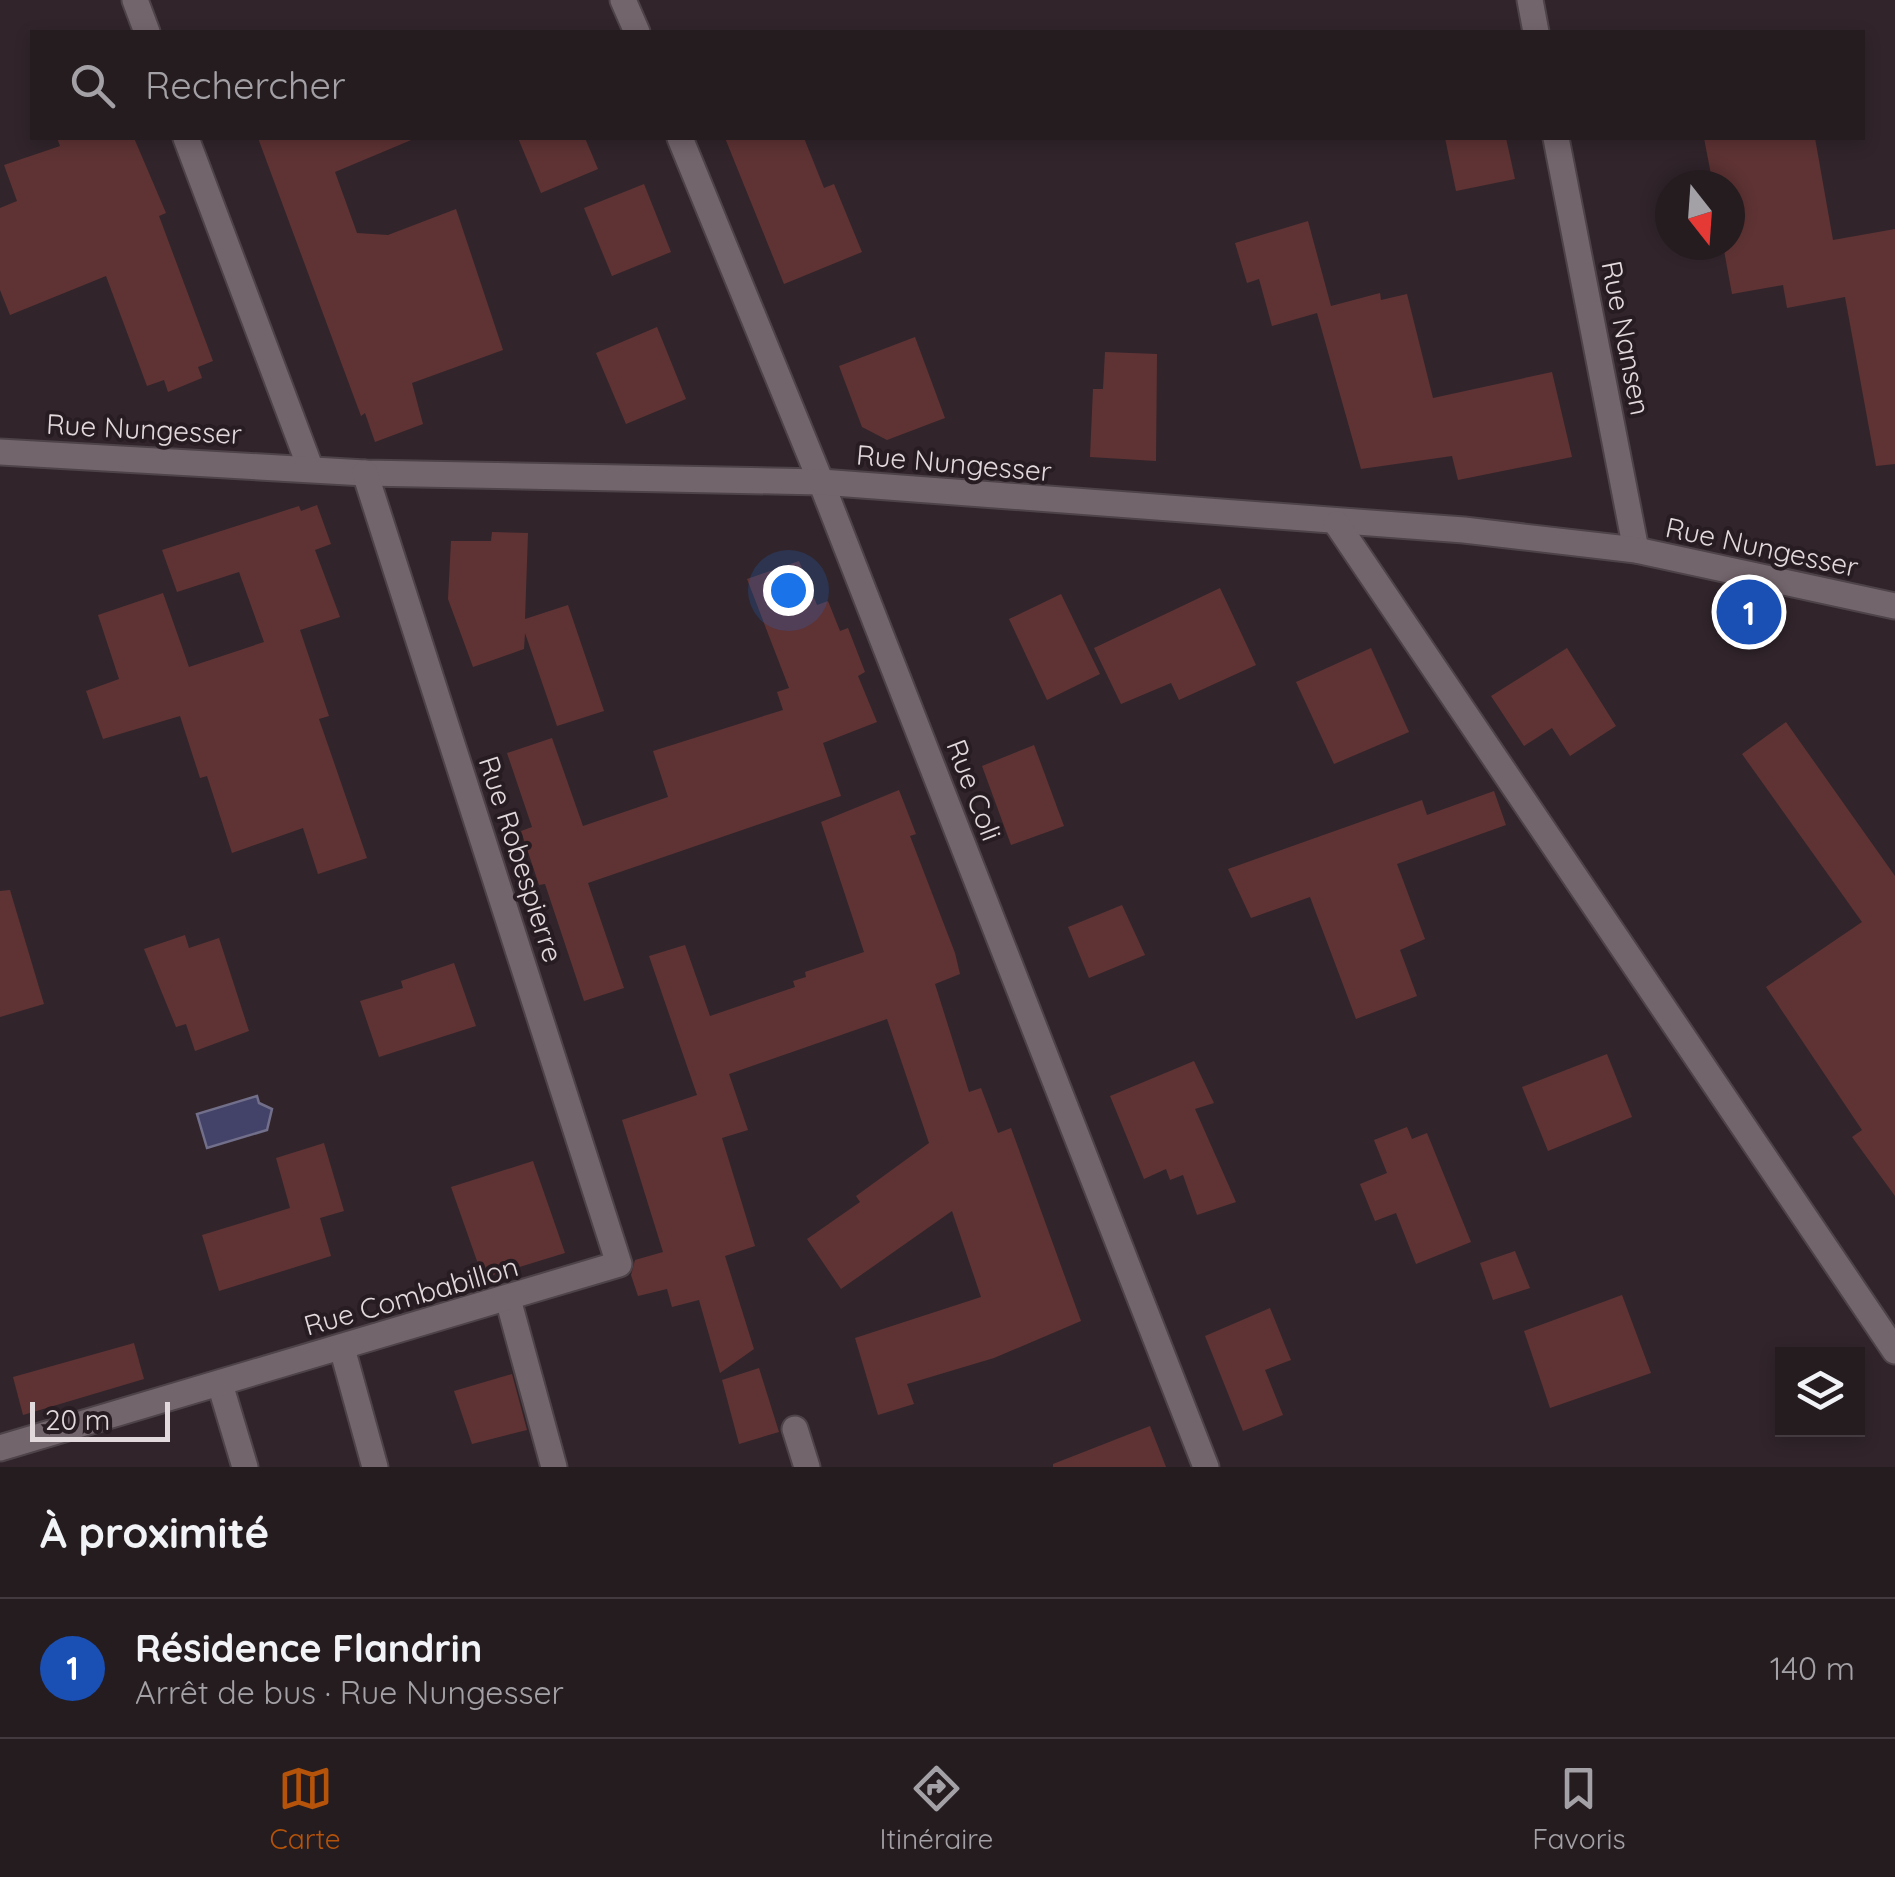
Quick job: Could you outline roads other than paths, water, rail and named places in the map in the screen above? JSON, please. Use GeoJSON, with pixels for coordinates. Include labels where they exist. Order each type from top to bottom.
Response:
{"type":"FeatureCollection","features":[{"type":"Feature","properties":{"kind":"street"},"geometry":{"type":"LineString","coordinates":[[134,0],[146,30]]}},
{"type":"Feature","properties":{"kind":"street"},"geometry":{"type":"LineString","coordinates":[[623,0],[636,30]]}},
{"type":"Feature","properties":{"kind":"street"},"geometry":{"type":"LineString","coordinates":[[1530,0],[1536,30]]}},
{"type":"Feature","properties":{"kind":"street"},"geometry":{"type":"LineString","coordinates":[[187,140],[310,467]]}},
{"type":"Feature","properties":{"kind":"street","name":"Rue Coli"},"geometry":{"type":"LineString","coordinates":[[681,140],[821,482],[1206,1467]]}},
{"type":"Feature","properties":{"kind":"street","name":"Rue Nansen"},"geometry":{"type":"LineString","coordinates":[[1556,140],[1636,550]]}},
{"type":"Feature","properties":{"kind":"street","name":"Rue Nungesser"},"geometry":{"type":"LineString","coordinates":[[0,452],[365,473],[821,482],[1337,524],[1464,530],[1636,550],[1895,606]]}},
{"type":"Feature","properties":{"kind":"street","name":"Rue Robespierre"},"geometry":{"type":"LineString","coordinates":[[365,473],[620,1264]]}},
{"type":"Feature","properties":{"kind":"street"},"geometry":{"type":"LineString","coordinates":[[1337,524],[1895,1350]]}},
{"type":"Feature","properties":{"kind":"street","name":"Rue Combabillon"},"geometry":{"type":"LineString","coordinates":[[0,1448],[620,1264]]}},
{"type":"Feature","properties":{"kind":"street"},"geometry":{"type":"LineString","coordinates":[[508,1299],[554,1467]]}},
{"type":"Feature","properties":{"kind":"street"},"geometry":{"type":"LineString","coordinates":[[342,1348],[375,1467]]}},
{"type":"Feature","properties":{"kind":"street"},"geometry":{"type":"LineString","coordinates":[[220,1384],[244,1467]]}},
{"type":"Feature","properties":{"kind":"street"},"geometry":{"type":"LineString","coordinates":[[795,1428],[807,1467]]}},
{"type":"Feature","properties":{"kind":"place","name":"Résidence Flandrin"},"geometry":{"type":"Point","coordinates":[1749,612]}}]}
